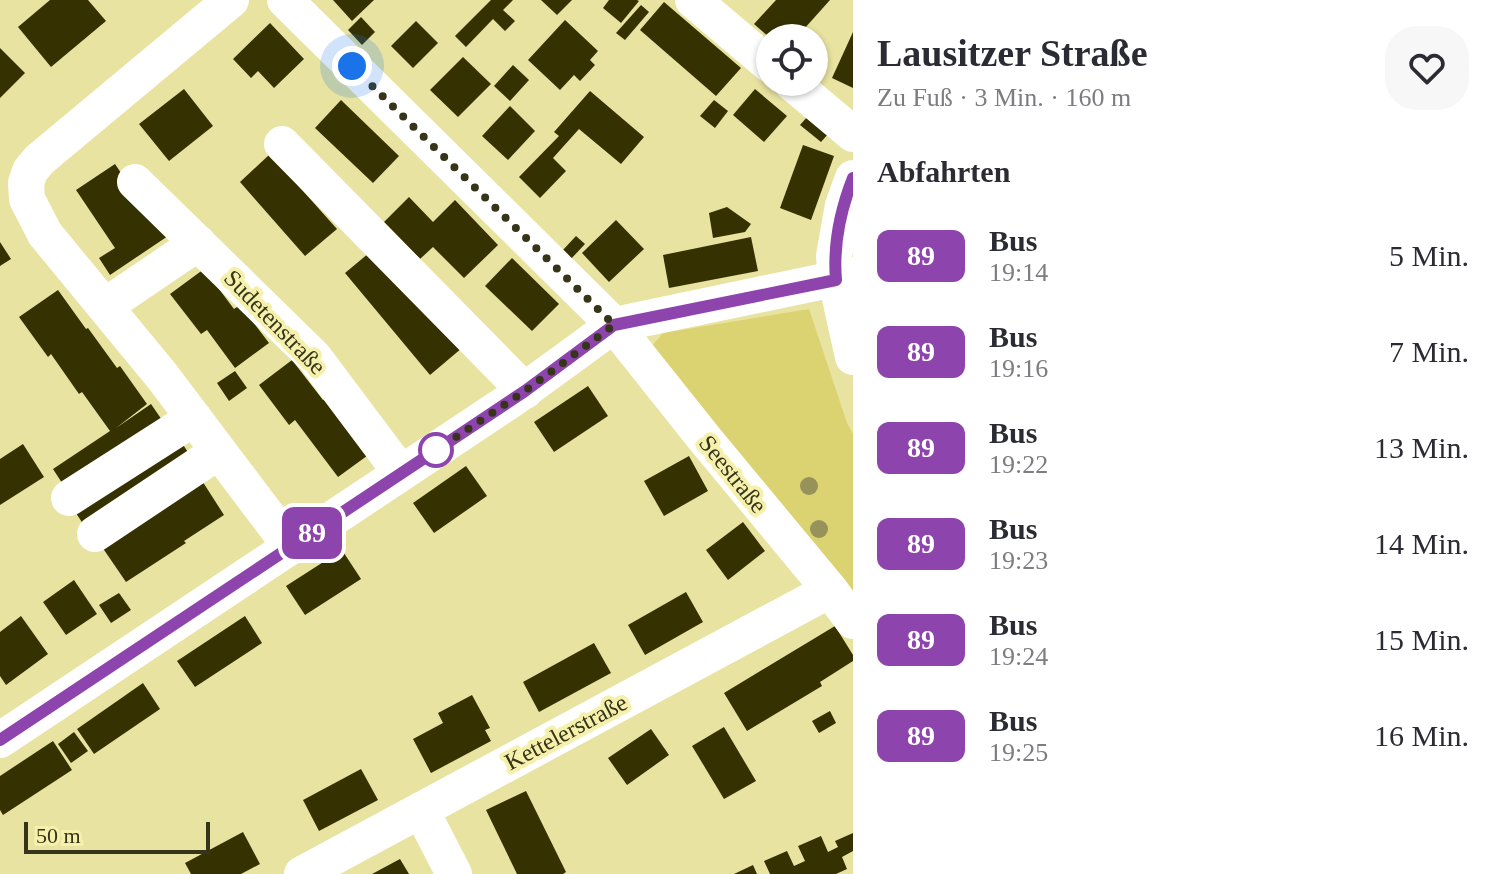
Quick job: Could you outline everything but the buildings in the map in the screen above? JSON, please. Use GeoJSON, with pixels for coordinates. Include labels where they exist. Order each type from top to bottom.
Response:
{"type":"FeatureCollection","features":[{"type":"Feature","properties":{"kind":"street"},"geometry":{"type":"LineString","coordinates":[[231,0],[39,160],[30,171],[13,182],[27,199],[45,234],[194,418],[291,547]]}},
{"type":"Feature","properties":{"kind":"street","name":"Seestraße"},"geometry":{"type":"LineString","coordinates":[[285,0],[614,325],[853,621]]}},
{"type":"Feature","properties":{"kind":"street"},"geometry":{"type":"LineString","coordinates":[[693,0],[756,53]]}},
{"type":"Feature","properties":{"kind":"street"},"geometry":{"type":"LineString","coordinates":[[808,96],[853,134]]}},
{"type":"Feature","properties":{"kind":"street"},"geometry":{"type":"LineString","coordinates":[[282,144],[525,391]]}},
{"type":"Feature","properties":{"kind":"street"},"geometry":{"type":"LineString","coordinates":[[852,351],[844,277],[834,256],[837,230],[853,178]]}},
{"type":"Feature","properties":{"kind":"street","name":"Sudetenstraße"},"geometry":{"type":"LineString","coordinates":[[135,182],[314,357],[401,473]]}},
{"type":"Feature","properties":{"kind":"street"},"geometry":{"type":"LineString","coordinates":[[105,306],[198,243]]}},
{"type":"Feature","properties":{"kind":"street"},"geometry":{"type":"LineString","coordinates":[[0,740],[525,391],[614,325],[844,277]]}},
{"type":"Feature","properties":{"kind":"street"},"geometry":{"type":"LineString","coordinates":[[69,498],[194,418]]}},
{"type":"Feature","properties":{"kind":"street"},"geometry":{"type":"LineString","coordinates":[[95,534],[218,452]]}},
{"type":"Feature","properties":{"kind":"street","name":"Kettelerstraße"},"geometry":{"type":"LineString","coordinates":[[302,874],[830,590]]}},
{"type":"Feature","properties":{"kind":"street"},"geometry":{"type":"LineString","coordinates":[[421,810],[454,874]]}},
{"type":"Feature","properties":{"kind":"shaded area"},"geometry":{"type":"Polygon","coordinates":[[[809,309],[853,434],[853,596],[651,347],[663,333],[809,309]]]}},
{"type":"Feature","properties":{"kind":"bus line","name":"89"},"geometry":{"type":"LineString","coordinates":[[0,740],[525,391],[614,325],[836,280],[834,256],[837,230],[853,178]]}},
{"type":"Feature","properties":{"kind":"route"},"geometry":{"type":"LineString","coordinates":[[352,66],[614,325],[525,391],[432,453],[436,450]]}}]}
